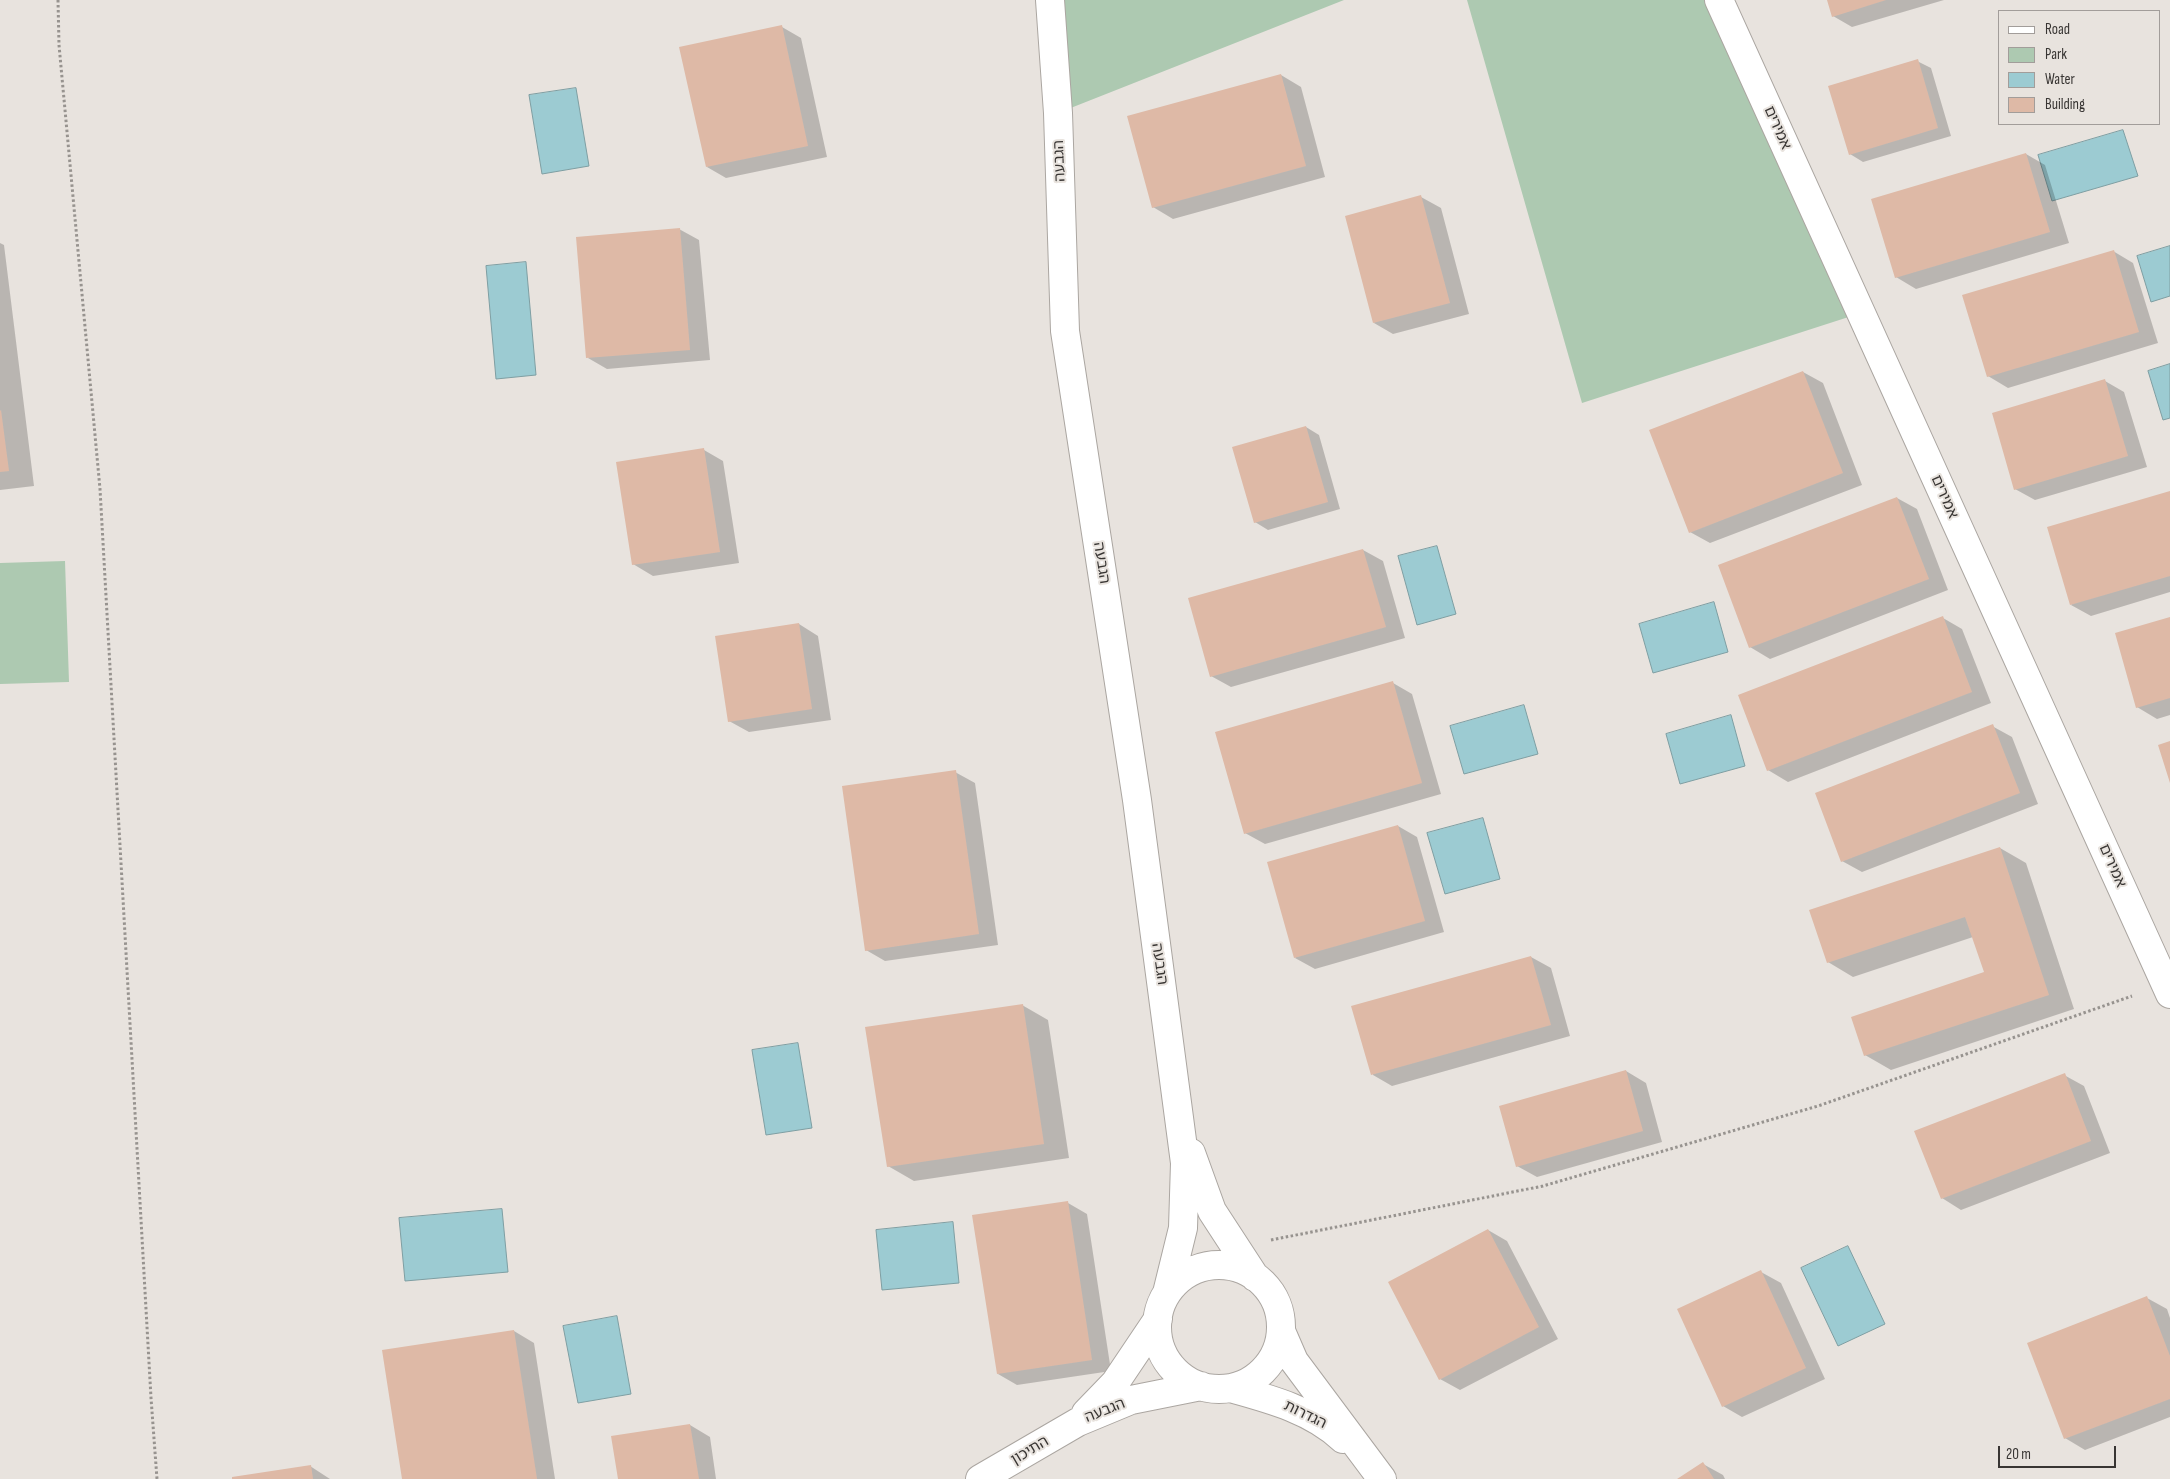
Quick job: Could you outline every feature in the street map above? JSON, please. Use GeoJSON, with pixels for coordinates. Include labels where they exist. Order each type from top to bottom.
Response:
{"type":"FeatureCollection","features":[{"type":"Feature","properties":{"kind":"street","name":"הגבעה"},"geometry":{"type":"LineString","coordinates":[[1050,0],[1058,113],[1065,331],[1137,800],[1185,1163],[1183,1228],[1167,1293]]}},
{"type":"Feature","properties":{"kind":"street","name":"אמירים"},"geometry":{"type":"LineString","coordinates":[[1719,0],[2168,989]]}},
{"type":"Feature","properties":{"kind":"street","name":"הגבעה"},"geometry":{"type":"LineString","coordinates":[[1180,1124],[1212,1211],[1255,1277]]}},
{"type":"Feature","properties":{"kind":"street"},"geometry":{"type":"LineString","coordinates":[[1218,1265],[1238,1268],[1255,1277],[1270,1291],[1276,1303],[1281,1331],[1276,1351],[1265,1368],[1249,1382],[1230,1388],[1201,1386],[1189,1381],[1173,1368],[1162,1351],[1157,1331],[1159,1311],[1167,1293],[1181,1278],[1198,1268],[1218,1265]]}},
{"type":"Feature","properties":{"kind":"street","name":"הגבעה"},"geometry":{"type":"LineString","coordinates":[[1078,1422],[1115,1383],[1158,1319]]}},
{"type":"Feature","properties":{"kind":"street","name":"הגדרות"},"geometry":{"type":"LineString","coordinates":[[1281,1331],[1294,1361],[1375,1470]]}},
{"type":"Feature","properties":{"kind":"street","name":"הגבעה"},"geometry":{"type":"LineString","coordinates":[[1078,1422],[1131,1400],[1201,1386]]}},
{"type":"Feature","properties":{"kind":"street","name":"הגדרות"},"geometry":{"type":"LineString","coordinates":[[1230,1388],[1281,1403],[1328,1425],[1375,1470]]}},
{"type":"Feature","properties":{"kind":"street","name":"התיכון"},"geometry":{"type":"LineString","coordinates":[[980,1479],[1078,1422]]}},
{"type":"Feature","properties":{"kind":"path"},"geometry":{"type":"LineString","coordinates":[[58,0],[59,45],[100,489],[157,1479]]}},
{"type":"Feature","properties":{"kind":"path"},"geometry":{"type":"LineString","coordinates":[[1235,1247],[1543,1186],[1818,1106],[2168,989]]}},
{"type":"Feature","properties":{"kind":"green space"},"geometry":{"type":"Polygon","coordinates":[[[1050,0],[1344,0],[1058,113],[1050,0]]]}},
{"type":"Feature","properties":{"kind":"green space"},"geometry":{"type":"Polygon","coordinates":[[[1467,0],[1719,0],[1861,313],[1582,403],[1467,0]]]}},
{"type":"Feature","properties":{"kind":"green space"},"geometry":{"type":"Polygon","coordinates":[[[65,561],[69,682],[0,684],[0,563],[65,561]]]}},
{"type":"Feature","properties":{"kind":"water"},"geometry":{"type":"Polygon","coordinates":[[[576,88],[589,166],[542,174],[529,95],[576,88]]]}},
{"type":"Feature","properties":{"kind":"water"},"geometry":{"type":"Polygon","coordinates":[[[2123,130],[2138,176],[2052,201],[2038,155],[2123,130]]]}},
{"type":"Feature","properties":{"kind":"water"},"geometry":{"type":"Polygon","coordinates":[[[2170,246],[2170,296],[2151,302],[2137,256],[2170,246]]]}},
{"type":"Feature","properties":{"kind":"water"},"geometry":{"type":"Polygon","coordinates":[[[526,262],[536,375],[496,379],[486,266],[526,262]]]}},
{"type":"Feature","properties":{"kind":"water"},"geometry":{"type":"Polygon","coordinates":[[[2170,364],[2170,418],[2163,420],[2148,371],[2170,364]]]}},
{"type":"Feature","properties":{"kind":"water"},"geometry":{"type":"Polygon","coordinates":[[[1437,546],[1456,614],[1417,625],[1398,556],[1437,546]]]}},
{"type":"Feature","properties":{"kind":"water"},"geometry":{"type":"Polygon","coordinates":[[[1714,602],[1728,652],[1653,673],[1639,624],[1714,602]]]}},
{"type":"Feature","properties":{"kind":"water"},"geometry":{"type":"Polygon","coordinates":[[[1524,705],[1538,754],[1464,774],[1450,726],[1524,705]]]}},
{"type":"Feature","properties":{"kind":"water"},"geometry":{"type":"Polygon","coordinates":[[[1731,715],[1745,766],[1680,784],[1666,734],[1731,715]]]}},
{"type":"Feature","properties":{"kind":"water"},"geometry":{"type":"Polygon","coordinates":[[[1483,818],[1500,879],[1445,894],[1427,833],[1483,818]]]}},
{"type":"Feature","properties":{"kind":"water"},"geometry":{"type":"Polygon","coordinates":[[[798,1043],[812,1128],[766,1135],[752,1050],[798,1043]]]}},
{"type":"Feature","properties":{"kind":"water"},"geometry":{"type":"Polygon","coordinates":[[[502,1209],[508,1272],[405,1281],[399,1218],[502,1209]]]}},
{"type":"Feature","properties":{"kind":"water"},"geometry":{"type":"Polygon","coordinates":[[[953,1222],[959,1283],[882,1290],[876,1230],[953,1222]]]}},
{"type":"Feature","properties":{"kind":"water"},"geometry":{"type":"Polygon","coordinates":[[[1848,1246],[1885,1324],[1838,1346],[1801,1268],[1848,1246]]]}},
{"type":"Feature","properties":{"kind":"water"},"geometry":{"type":"Polygon","coordinates":[[[617,1316],[631,1394],[578,1403],[563,1326],[617,1316]]]}},
{"type":"Feature","properties":{"kind":"building"},"geometry":{"type":"Polygon","coordinates":[[[1827,0],[1886,0],[1832,17],[1827,0]]]}},
{"type":"Feature","properties":{"kind":"building"},"geometry":{"type":"Polygon","coordinates":[[[782,25],[808,146],[706,167],[679,47],[782,25]]]}},
{"type":"Feature","properties":{"kind":"building"},"geometry":{"type":"Polygon","coordinates":[[[1918,59],[1938,128],[1849,155],[1828,86],[1918,59]]]}},
{"type":"Feature","properties":{"kind":"building"},"geometry":{"type":"Polygon","coordinates":[[[1281,74],[1306,166],[1152,208],[1127,116],[1281,74]]]}},
{"type":"Feature","properties":{"kind":"building"},"geometry":{"type":"Polygon","coordinates":[[[2026,153],[2050,232],[1895,278],[1871,199],[2026,153]]]}},
{"type":"Feature","properties":{"kind":"building"},"geometry":{"type":"Polygon","coordinates":[[[1421,195],[1450,303],[1373,323],[1345,216],[1421,195]]]}},
{"type":"Feature","properties":{"kind":"building"},"geometry":{"type":"Polygon","coordinates":[[[680,228],[690,350],[586,358],[576,237],[680,228]]]}},
{"type":"Feature","properties":{"kind":"building"},"geometry":{"type":"Polygon","coordinates":[[[2114,250],[2139,332],[1987,377],[1962,295],[2114,250]]]}},
{"type":"Feature","properties":{"kind":"building"},"geometry":{"type":"Polygon","coordinates":[[[1803,371],[1843,473],[1689,533],[1649,430],[1803,371]]]}},
{"type":"Feature","properties":{"kind":"building"},"geometry":{"type":"Polygon","coordinates":[[[2105,379],[2128,456],[2014,490],[1992,413],[2105,379]]]}},
{"type":"Feature","properties":{"kind":"building"},"geometry":{"type":"Polygon","coordinates":[[[0,411],[9,471],[0,472],[0,411]]]}},
{"type":"Feature","properties":{"kind":"building"},"geometry":{"type":"Polygon","coordinates":[[[1306,426],[1328,502],[1254,523],[1232,447],[1306,426]]]}},
{"type":"Feature","properties":{"kind":"building"},"geometry":{"type":"Polygon","coordinates":[[[704,448],[720,552],[632,565],[616,462],[704,448]]]}},
{"type":"Feature","properties":{"kind":"building"},"geometry":{"type":"Polygon","coordinates":[[[2170,491],[2170,576],[2070,605],[2047,527],[2170,491]]]}},
{"type":"Feature","properties":{"kind":"building"},"geometry":{"type":"Polygon","coordinates":[[[1897,497],[1929,579],[1749,648],[1718,565],[1897,497]]]}},
{"type":"Feature","properties":{"kind":"building"},"geometry":{"type":"Polygon","coordinates":[[[1363,549],[1386,627],[1210,677],[1188,598],[1363,549]]]}},
{"type":"Feature","properties":{"kind":"building"},"geometry":{"type":"Polygon","coordinates":[[[1943,616],[1972,692],[1767,771],[1738,695],[1943,616]]]}},
{"type":"Feature","properties":{"kind":"building"},"geometry":{"type":"Polygon","coordinates":[[[2170,617],[2170,698],[2136,708],[2115,633],[2170,617]]]}},
{"type":"Feature","properties":{"kind":"building"},"geometry":{"type":"Polygon","coordinates":[[[799,623],[812,709],[728,722],[715,636],[799,623]]]}},
{"type":"Feature","properties":{"kind":"building"},"geometry":{"type":"Polygon","coordinates":[[[1393,681],[1422,783],[1244,834],[1215,732],[1393,681]]]}},
{"type":"Feature","properties":{"kind":"building"},"geometry":{"type":"Polygon","coordinates":[[[1993,724],[2020,793],[1841,862],[1815,793],[1993,724]]]}},
{"type":"Feature","properties":{"kind":"building"},"geometry":{"type":"Polygon","coordinates":[[[2170,741],[2170,783],[2158,745],[2170,741]]]}},
{"type":"Feature","properties":{"kind":"building"},"geometry":{"type":"Polygon","coordinates":[[[956,770],[979,934],[865,951],[842,786],[956,770]]]}},
{"type":"Feature","properties":{"kind":"building"},"geometry":{"type":"Polygon","coordinates":[[[1398,825],[1425,921],[1294,958],[1267,862],[1398,825]]]}},
{"type":"Feature","properties":{"kind":"building"},"geometry":{"type":"Polygon","coordinates":[[[2000,847],[2049,995],[1864,1056],[1851,1017],[1984,972],[1965,917],[1827,963],[1809,910],[2000,847]]]}},
{"type":"Feature","properties":{"kind":"building"},"geometry":{"type":"Polygon","coordinates":[[[1531,956],[1551,1025],[1371,1075],[1351,1006],[1531,956]]]}},
{"type":"Feature","properties":{"kind":"building"},"geometry":{"type":"Polygon","coordinates":[[[1023,1004],[1044,1144],[887,1167],[865,1027],[1023,1004]]]}},
{"type":"Feature","properties":{"kind":"building"},"geometry":{"type":"Polygon","coordinates":[[[1626,1070],[1643,1131],[1516,1167],[1499,1106],[1626,1070]]]}},
{"type":"Feature","properties":{"kind":"building"},"geometry":{"type":"Polygon","coordinates":[[[2065,1073],[2091,1141],[1941,1199],[1914,1131],[2065,1073]]]}},
{"type":"Feature","properties":{"kind":"building"},"geometry":{"type":"Polygon","coordinates":[[[1068,1201],[1092,1360],[997,1374],[972,1215],[1068,1201]]]}},
{"type":"Feature","properties":{"kind":"building"},"geometry":{"type":"Polygon","coordinates":[[[1488,1229],[1539,1327],[1439,1380],[1388,1282],[1488,1229]]]}},
{"type":"Feature","properties":{"kind":"building"},"geometry":{"type":"Polygon","coordinates":[[[1761,1270],[1806,1368],[1722,1407],[1677,1309],[1761,1270]]]}},
{"type":"Feature","properties":{"kind":"building"},"geometry":{"type":"Polygon","coordinates":[[[2147,1296],[2170,1356],[2170,1399],[2064,1439],[2027,1343],[2147,1296]]]}},
{"type":"Feature","properties":{"kind":"building"},"geometry":{"type":"Polygon","coordinates":[[[514,1330],[537,1479],[402,1479],[382,1350],[514,1330]]]}},
{"type":"Feature","properties":{"kind":"building"},"geometry":{"type":"Polygon","coordinates":[[[690,1424],[699,1479],[618,1479],[611,1436],[690,1424]]]}},
{"type":"Feature","properties":{"kind":"building"},"geometry":{"type":"Polygon","coordinates":[[[1703,1462],[1714,1479],[1677,1479],[1703,1462]]]}},
{"type":"Feature","properties":{"kind":"building"},"geometry":{"type":"Polygon","coordinates":[[[311,1465],[313,1479],[232,1479],[232,1477],[311,1465]]]}}]}
